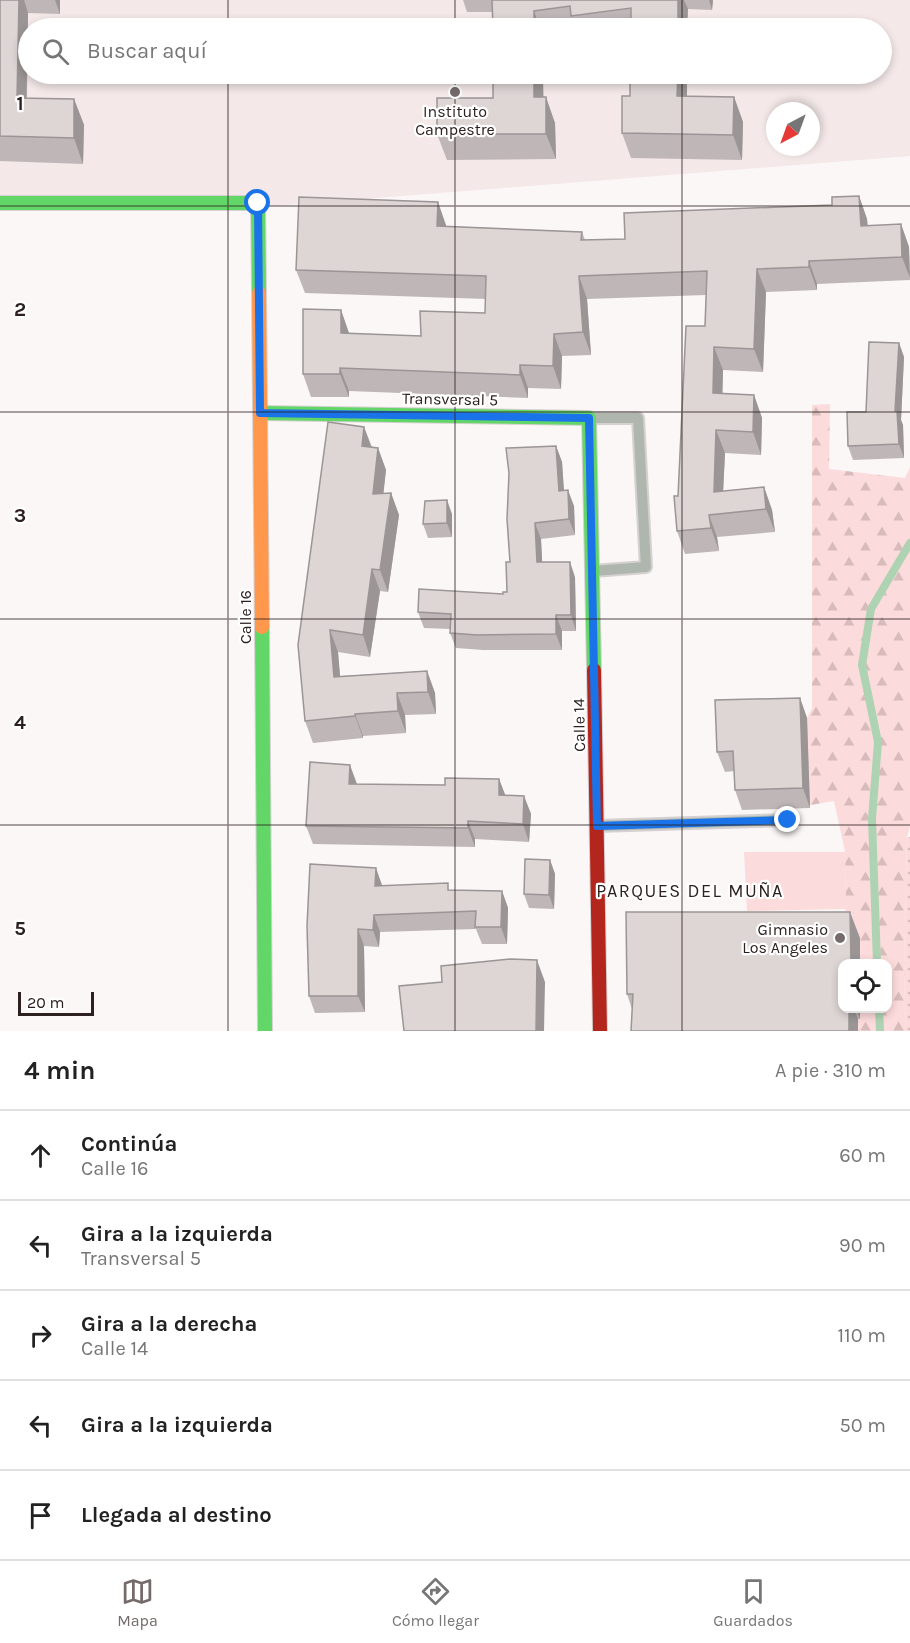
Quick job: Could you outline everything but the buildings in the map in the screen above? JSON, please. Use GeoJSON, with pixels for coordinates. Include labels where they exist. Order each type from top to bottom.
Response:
{"type":"FeatureCollection","features":[{"type":"Feature","properties":{"kind":"street","name":"Calle 16"},"geometry":{"type":"LineString","coordinates":[[0,203],[258,203],[265,1031]]}},
{"type":"Feature","properties":{"kind":"street","name":"Transversal 5"},"geometry":{"type":"LineString","coordinates":[[260,413],[589,418]]}},
{"type":"Feature","properties":{"kind":"street","name":"Calle 14"},"geometry":{"type":"LineString","coordinates":[[589,418],[600,1031]]}},
{"type":"Feature","properties":{"kind":"lane","name":"Transversal 5"},"geometry":{"type":"LineString","coordinates":[[589,418],[638,418],[646,567],[593,571]]}},
{"type":"Feature","properties":{"kind":"lane"},"geometry":{"type":"LineString","coordinates":[[597,826],[788,820]]}},
{"type":"Feature","properties":{"kind":"shaded area","name":"Instituto Campestre"},"geometry":{"type":"Polygon","coordinates":[[[0,0],[910,0],[910,156],[262,207],[0,201],[0,0]]]}},
{"type":"Feature","properties":{"kind":"green space"},"geometry":{"type":"Polygon","coordinates":[[[830,404],[829,469],[905,478],[910,467],[910,826],[907,838],[904,973],[906,1031],[847,1031],[847,1013],[892,1013],[892,959],[846,959],[845,852],[834,801],[805,806],[804,724],[812,708],[812,405],[830,404]]]}},
{"type":"Feature","properties":{"kind":"green space"},"geometry":{"type":"Polygon","coordinates":[[[910,837],[910,1031],[906,1031],[904,973],[907,838],[910,837]]]}},
{"type":"Feature","properties":{"kind":"green space"},"geometry":{"type":"Polygon","coordinates":[[[744,852],[845,852],[846,909],[747,911],[744,852]]]}},
{"type":"Feature","properties":{"kind":"waterway"},"geometry":{"type":"LineString","coordinates":[[877,959],[872,819],[878,742],[862,665],[871,609],[910,543]]}},
{"type":"Feature","properties":{"kind":"waterway"},"geometry":{"type":"LineString","coordinates":[[879,1013],[880,1031]]}},
{"type":"Feature","properties":{"kind":"traffic: fast"},"geometry":{"type":"LineString","coordinates":[[0,203],[258,203],[259,293]]}},
{"type":"Feature","properties":{"kind":"traffic: fast"},"geometry":{"type":"LineString","coordinates":[[260,413],[589,418],[594,670]]}},
{"type":"Feature","properties":{"kind":"traffic: fast"},"geometry":{"type":"LineString","coordinates":[[262,627],[265,1031]]}},
{"type":"Feature","properties":{"kind":"traffic: slow"},"geometry":{"type":"LineString","coordinates":[[259,293],[262,627]]}},
{"type":"Feature","properties":{"kind":"traffic: jam"},"geometry":{"type":"LineString","coordinates":[[594,670],[600,1031]]}},
{"type":"Feature","properties":{"kind":"place","name":"Instituto Campestre"},"geometry":{"type":"Point","coordinates":[455,92]}},
{"type":"Feature","properties":{"kind":"place","name":"Gimnasio Los Angeles"},"geometry":{"type":"Point","coordinates":[840,938]}},
{"type":"Feature","properties":{"kind":"district","name":"PARQUES DEL MUÑA"},"geometry":{"type":"Point","coordinates":[690,891]}},
{"type":"Feature","properties":{"kind":"route"},"geometry":{"type":"LineString","coordinates":[[258,203],[260,413],[589,418],[597,826],[788,820]]}}]}
